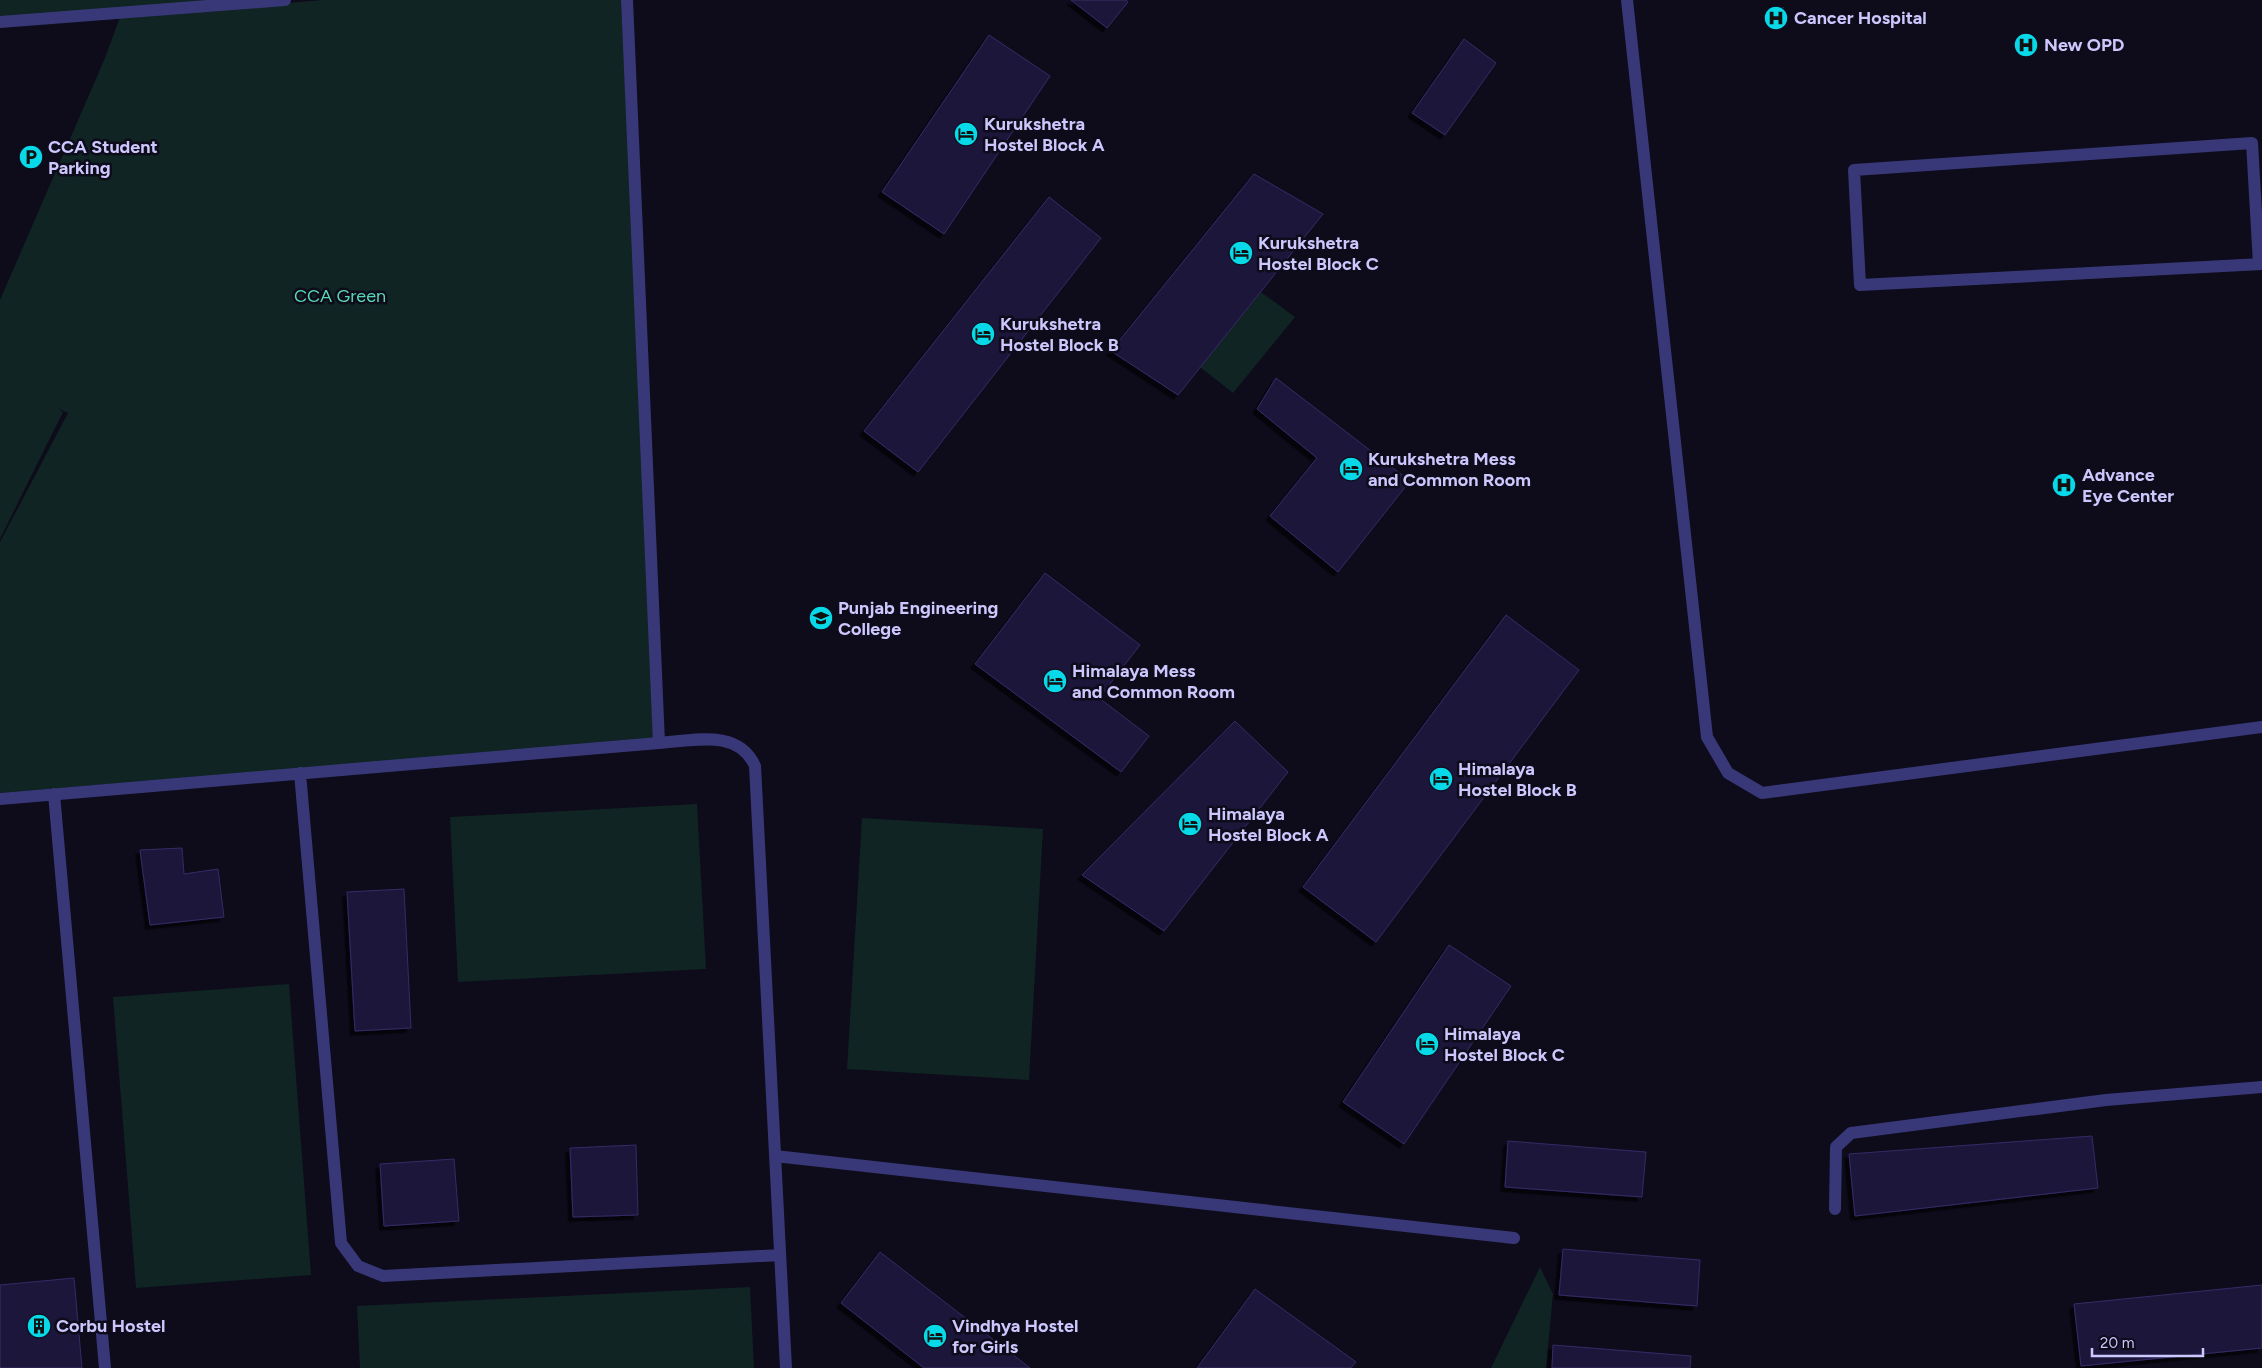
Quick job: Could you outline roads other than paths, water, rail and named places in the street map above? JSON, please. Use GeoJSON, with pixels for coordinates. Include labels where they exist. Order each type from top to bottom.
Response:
{"type":"FeatureCollection","features":[{"type":"Feature","properties":{"kind":"street"},"geometry":{"type":"LineString","coordinates":[[0,22],[285,0]]}},
{"type":"Feature","properties":{"kind":"street"},"geometry":{"type":"LineString","coordinates":[[627,0],[659,743]]}},
{"type":"Feature","properties":{"kind":"street"},"geometry":{"type":"LineString","coordinates":[[1627,0],[1707,737],[1728,773],[1762,793],[2262,727]]}},
{"type":"Feature","properties":{"kind":"street"},"geometry":{"type":"LineString","coordinates":[[2252,143],[2261,264],[1860,285],[1854,170],[2252,143]]}},
{"type":"Feature","properties":{"kind":"street"},"geometry":{"type":"LineString","coordinates":[[0,799],[659,743],[725,739],[745,749],[756,766],[786,1368]]}},
{"type":"Feature","properties":{"kind":"street"},"geometry":{"type":"LineString","coordinates":[[300,774],[341,1242],[358,1266],[383,1276],[780,1256]]}},
{"type":"Feature","properties":{"kind":"street"},"geometry":{"type":"LineString","coordinates":[[54,794],[105,1368]]}},
{"type":"Feature","properties":{"kind":"street"},"geometry":{"type":"LineString","coordinates":[[1835,1209],[1836,1147],[1851,1133],[2106,1100],[2262,1087]]}},
{"type":"Feature","properties":{"kind":"street"},"geometry":{"type":"LineString","coordinates":[[775,1156],[1514,1238]]}},
{"type":"Feature","properties":{"kind":"place","name":"Cancer Hospital"},"geometry":{"type":"Point","coordinates":[1776,18]}},
{"type":"Feature","properties":{"kind":"place","name":"New OPD"},"geometry":{"type":"Point","coordinates":[2026,45]}},
{"type":"Feature","properties":{"kind":"place","name":"Kurukshetra Hostel Block A"},"geometry":{"type":"Point","coordinates":[966,134]}},
{"type":"Feature","properties":{"kind":"place","name":"CCA Student Parking"},"geometry":{"type":"Point","coordinates":[31,157]}},
{"type":"Feature","properties":{"kind":"place","name":"Kurukshetra Hostel Block C"},"geometry":{"type":"Point","coordinates":[1241,253]}},
{"type":"Feature","properties":{"kind":"place","name":"Kurukshetra Hostel Block B"},"geometry":{"type":"Point","coordinates":[983,334]}},
{"type":"Feature","properties":{"kind":"place","name":"Kurukshetra Mess and Common Room"},"geometry":{"type":"Point","coordinates":[1351,469]}},
{"type":"Feature","properties":{"kind":"place","name":"Advance Eye Center"},"geometry":{"type":"Point","coordinates":[2064,485]}},
{"type":"Feature","properties":{"kind":"place","name":"Punjab Engineering College"},"geometry":{"type":"Point","coordinates":[821,618]}},
{"type":"Feature","properties":{"kind":"place","name":"Himalaya Mess and Common Room"},"geometry":{"type":"Point","coordinates":[1055,681]}},
{"type":"Feature","properties":{"kind":"place","name":"Himalaya Hostel Block B"},"geometry":{"type":"Point","coordinates":[1441,779]}},
{"type":"Feature","properties":{"kind":"place","name":"Himalaya Hostel Block A"},"geometry":{"type":"Point","coordinates":[1190,824]}},
{"type":"Feature","properties":{"kind":"place","name":"Himalaya Hostel Block C"},"geometry":{"type":"Point","coordinates":[1427,1044]}},
{"type":"Feature","properties":{"kind":"place","name":"Corbu Hostel"},"geometry":{"type":"Point","coordinates":[39,1326]}},
{"type":"Feature","properties":{"kind":"place","name":"Vindhya Hostel for Girls"},"geometry":{"type":"Point","coordinates":[935,1336]}},
{"type":"Feature","properties":{"kind":"park label","name":"CCA Green"},"geometry":{"type":"Point","coordinates":[340,296]}}]}
